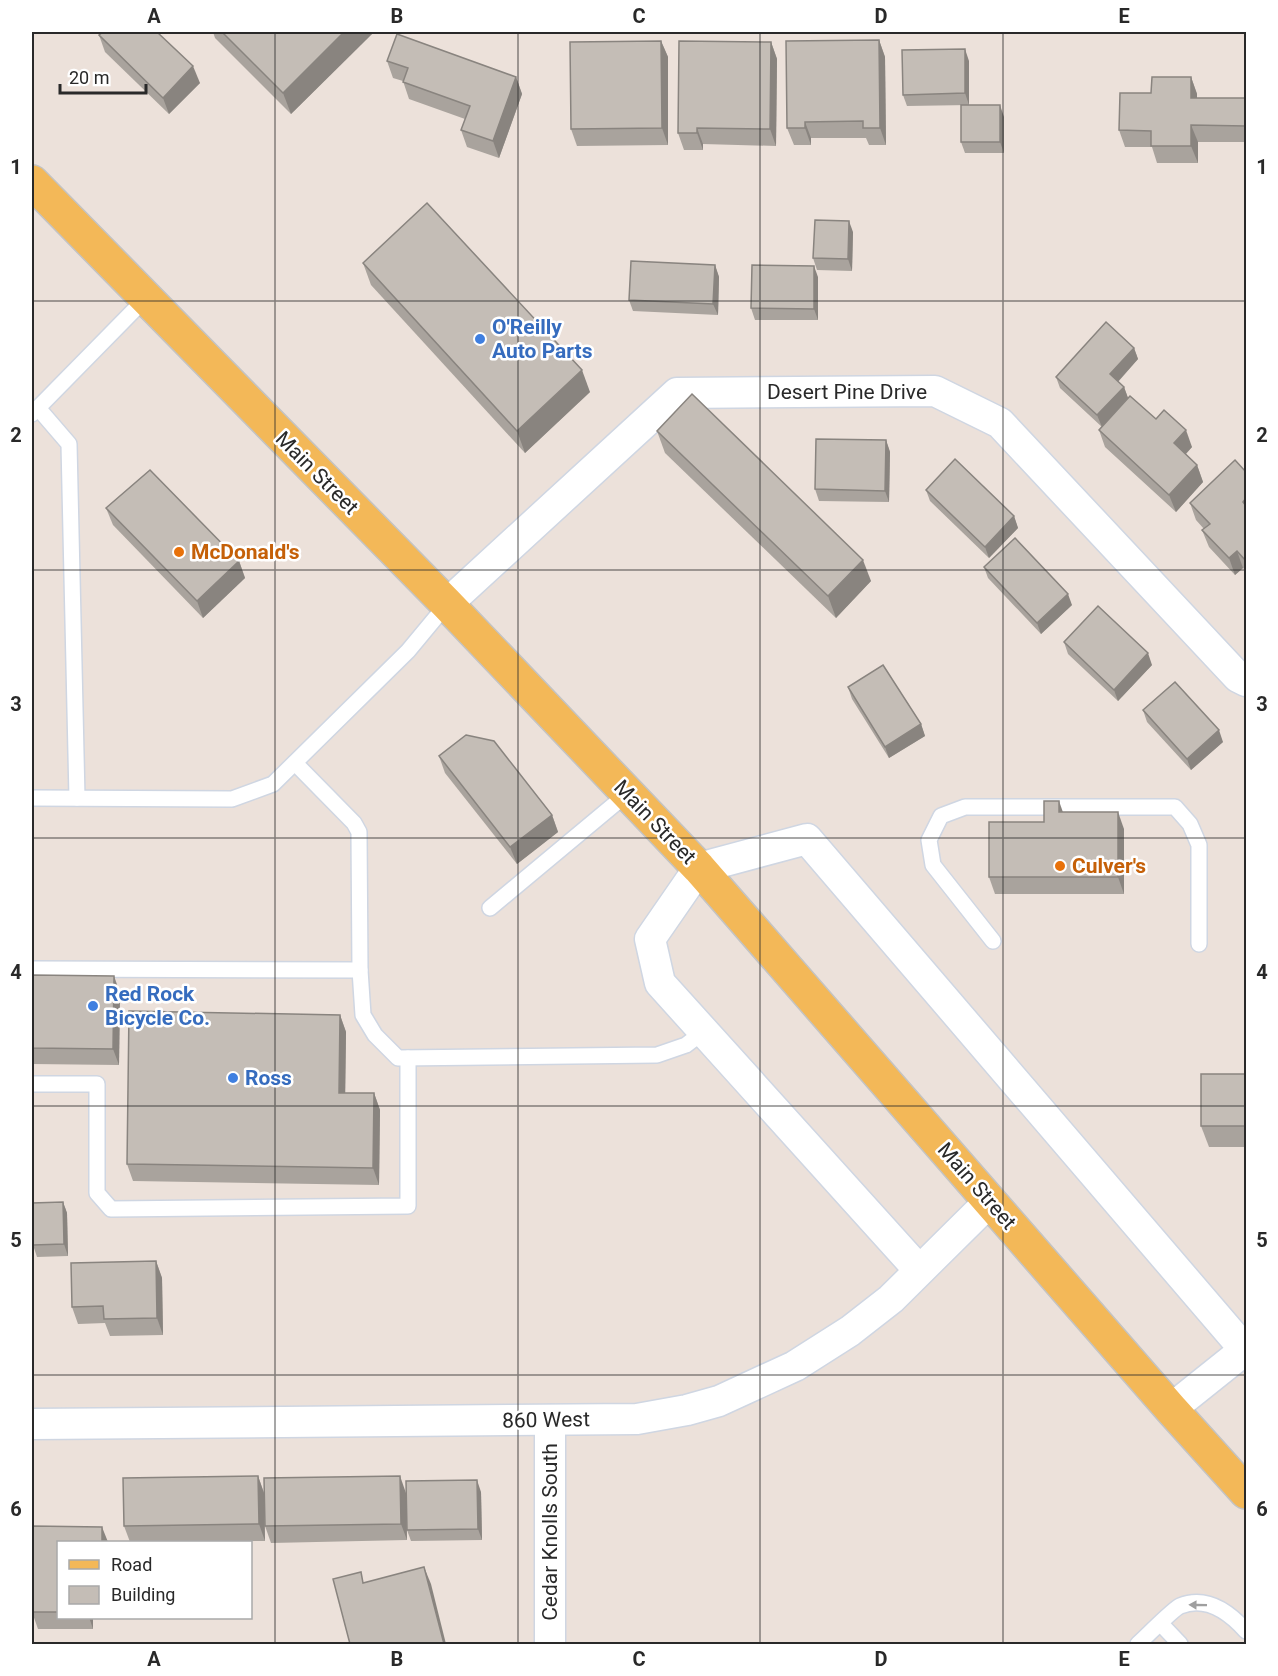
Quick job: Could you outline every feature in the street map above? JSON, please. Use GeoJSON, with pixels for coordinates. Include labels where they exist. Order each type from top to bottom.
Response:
{"type":"FeatureCollection","features":[{"type":"Feature","properties":{"kind":"main road","name":"Main Street"},"geometry":{"type":"LineString","coordinates":[[32,182],[447,604],[699,868],[1246,1492]]}},
{"type":"Feature","properties":{"kind":"street","name":"Desert Pine Drive"},"geometry":{"type":"LineString","coordinates":[[447,604],[677,393],[935,391],[1000,423],[1238,677],[1246,681]]}},
{"type":"Feature","properties":{"kind":"street"},"geometry":{"type":"LineString","coordinates":[[919,1270],[660,983],[650,939],[699,868],[807,839],[1246,1350],[1171,1409]]}},
{"type":"Feature","properties":{"kind":"street","name":"860 West"},"geometry":{"type":"LineString","coordinates":[[32,1424],[637,1419],[687,1410],[719,1401],[795,1366],[850,1331],[891,1299],[990,1201]]}},
{"type":"Feature","properties":{"kind":"street","name":"Cedar Knolls South"},"geometry":{"type":"LineString","coordinates":[[550,1420],[550,1644]]}},
{"type":"Feature","properties":{"kind":"lane"},"geometry":{"type":"LineString","coordinates":[[77,798],[69,444],[35,411],[146,298]]}},
{"type":"Feature","properties":{"kind":"lane"},"geometry":{"type":"LineString","coordinates":[[32,798],[232,799],[273,784],[408,651],[447,604]]}},
{"type":"Feature","properties":{"kind":"lane"},"geometry":{"type":"LineString","coordinates":[[295,763],[354,823],[360,832],[360,970],[363,1015],[375,1035],[398,1058],[657,1055],[686,1045],[703,1032]]}},
{"type":"Feature","properties":{"kind":"lane"},"geometry":{"type":"LineString","coordinates":[[490,908],[628,793]]}},
{"type":"Feature","properties":{"kind":"lane"},"geometry":{"type":"LineString","coordinates":[[993,940],[933,865],[929,840],[941,816],[964,807],[1175,807],[1190,824],[1200,844],[1200,944]]}},
{"type":"Feature","properties":{"kind":"lane"},"geometry":{"type":"LineString","coordinates":[[32,969],[360,970]]}},
{"type":"Feature","properties":{"kind":"lane"},"geometry":{"type":"LineString","coordinates":[[32,1084],[97,1084],[97,1193],[111,1209],[408,1206],[408,1058]]}},
{"type":"Feature","properties":{"kind":"lane"},"geometry":{"type":"LineString","coordinates":[[1138,1644],[1179,1606],[1195,1603],[1216,1606],[1232,1615],[1246,1631]]}},
{"type":"Feature","properties":{"kind":"lane"},"geometry":{"type":"LineString","coordinates":[[1161,1624],[1180,1644]]}},
{"type":"Feature","properties":{"kind":"building"},"geometry":{"type":"Polygon","coordinates":[[[103,32],[157,32],[193,66],[163,98],[99,35],[103,32]]]}},
{"type":"Feature","properties":{"kind":"building"},"geometry":{"type":"Polygon","coordinates":[[[222,32],[344,32],[283,93],[222,32]]]}},
{"type":"Feature","properties":{"kind":"building"},"geometry":{"type":"Polygon","coordinates":[[[397,34],[516,77],[493,141],[461,130],[470,106],[403,82],[408,68],[387,61],[397,34]]]}},
{"type":"Feature","properties":{"kind":"building"},"geometry":{"type":"Polygon","coordinates":[[[879,40],[880,128],[863,128],[863,121],[805,122],[805,128],[787,128],[786,41],[879,40]]]}},
{"type":"Feature","properties":{"kind":"building"},"geometry":{"type":"Polygon","coordinates":[[[661,41],[662,128],[571,129],[570,42],[661,41]]]}},
{"type":"Feature","properties":{"kind":"building"},"geometry":{"type":"Polygon","coordinates":[[[679,41],[771,42],[770,129],[697,128],[697,133],[678,133],[679,41]]]}},
{"type":"Feature","properties":{"kind":"building"},"geometry":{"type":"Polygon","coordinates":[[[965,49],[965,93],[903,95],[902,50],[965,49]]]}},
{"type":"Feature","properties":{"kind":"building"},"geometry":{"type":"Polygon","coordinates":[[[1152,77],[1191,77],[1191,98],[1246,98],[1246,126],[1191,125],[1191,146],[1151,146],[1151,131],[1119,130],[1120,93],[1151,93],[1152,77]]]}},
{"type":"Feature","properties":{"kind":"building"},"geometry":{"type":"Polygon","coordinates":[[[961,105],[1000,105],[1000,142],[961,142],[961,105]]]}},
{"type":"Feature","properties":{"kind":"building","name":"O'Reilly Auto Parts"},"geometry":{"type":"Polygon","coordinates":[[[427,203],[582,370],[517,431],[363,263],[427,203]]]}},
{"type":"Feature","properties":{"kind":"building"},"geometry":{"type":"Polygon","coordinates":[[[815,220],[849,221],[848,259],[813,258],[815,220]]]}},
{"type":"Feature","properties":{"kind":"building"},"geometry":{"type":"Polygon","coordinates":[[[631,261],[715,265],[713,304],[629,300],[631,261]]]}},
{"type":"Feature","properties":{"kind":"building"},"geometry":{"type":"Polygon","coordinates":[[[752,265],[814,266],[814,309],[751,308],[752,265]]]}},
{"type":"Feature","properties":{"kind":"building"},"geometry":{"type":"Polygon","coordinates":[[[1106,322],[1134,348],[1110,374],[1124,387],[1097,415],[1056,377],[1106,322]]]}},
{"type":"Feature","properties":{"kind":"building"},"geometry":{"type":"Polygon","coordinates":[[[692,394],[863,560],[828,596],[657,431],[692,394]]]}},
{"type":"Feature","properties":{"kind":"building"},"geometry":{"type":"Polygon","coordinates":[[[1130,396],[1156,419],[1164,410],[1186,430],[1174,443],[1197,465],[1169,495],[1099,430],[1130,396]]]}},
{"type":"Feature","properties":{"kind":"building"},"geometry":{"type":"Polygon","coordinates":[[[816,439],[886,440],[885,491],[815,489],[816,439]]]}},
{"type":"Feature","properties":{"kind":"building"},"geometry":{"type":"Polygon","coordinates":[[[955,459],[1014,516],[985,547],[926,490],[955,459]]]}},
{"type":"Feature","properties":{"kind":"building"},"geometry":{"type":"Polygon","coordinates":[[[1235,460],[1246,472],[1246,498],[1243,502],[1246,506],[1246,561],[1237,551],[1229,558],[1202,530],[1210,524],[1190,503],[1235,460]]]}},
{"type":"Feature","properties":{"kind":"building","name":"McDonald's"},"geometry":{"type":"Polygon","coordinates":[[[150,470],[239,561],[197,601],[106,508],[150,470]]]}},
{"type":"Feature","properties":{"kind":"building"},"geometry":{"type":"Polygon","coordinates":[[[1015,538],[1068,594],[1037,623],[984,567],[1015,538]]]}},
{"type":"Feature","properties":{"kind":"building"},"geometry":{"type":"Polygon","coordinates":[[[1098,606],[1148,653],[1114,690],[1064,642],[1098,606]]]}},
{"type":"Feature","properties":{"kind":"building"},"geometry":{"type":"Polygon","coordinates":[[[883,665],[921,724],[885,747],[848,687],[883,665]]]}},
{"type":"Feature","properties":{"kind":"building"},"geometry":{"type":"Polygon","coordinates":[[[1175,682],[1219,730],[1187,759],[1143,710],[1175,682]]]}},
{"type":"Feature","properties":{"kind":"building"},"geometry":{"type":"Polygon","coordinates":[[[466,735],[494,741],[552,815],[510,847],[439,756],[466,735]]]}},
{"type":"Feature","properties":{"kind":"building","name":"Culver's"},"geometry":{"type":"Polygon","coordinates":[[[1044,801],[1059,801],[1059,812],[1118,812],[1118,877],[989,877],[989,822],[1044,822],[1044,801]]]}},
{"type":"Feature","properties":{"kind":"building"},"geometry":{"type":"Polygon","coordinates":[[[32,975],[114,976],[113,1049],[32,1048],[32,975]]]}},
{"type":"Feature","properties":{"kind":"building"},"geometry":{"type":"Polygon","coordinates":[[[129,1011],[340,1015],[339,1093],[374,1093],[373,1168],[127,1164],[129,1011]]]}},
{"type":"Feature","properties":{"kind":"building"},"geometry":{"type":"Polygon","coordinates":[[[1201,1074],[1246,1074],[1246,1126],[1201,1126],[1201,1074]]]}},
{"type":"Feature","properties":{"kind":"building"},"geometry":{"type":"Polygon","coordinates":[[[63,1202],[64,1244],[33,1245],[32,1203],[63,1202]]]}},
{"type":"Feature","properties":{"kind":"building"},"geometry":{"type":"Polygon","coordinates":[[[156,1261],[157,1318],[104,1319],[103,1306],[72,1307],[71,1263],[156,1261]]]}},
{"type":"Feature","properties":{"kind":"building"},"geometry":{"type":"Polygon","coordinates":[[[258,1476],[259,1524],[124,1526],[123,1478],[258,1476]]]}},
{"type":"Feature","properties":{"kind":"building"},"geometry":{"type":"Polygon","coordinates":[[[400,1476],[401,1524],[265,1526],[264,1478],[400,1476]]]}},
{"type":"Feature","properties":{"kind":"building"},"geometry":{"type":"Polygon","coordinates":[[[477,1480],[478,1529],[407,1530],[406,1481],[477,1480]]]}},
{"type":"Feature","properties":{"kind":"building"},"geometry":{"type":"Polygon","coordinates":[[[32,1526],[102,1527],[102,1541],[57,1541],[57,1612],[32,1612],[32,1526]]]}},
{"type":"Feature","properties":{"kind":"building"},"geometry":{"type":"Polygon","coordinates":[[[424,1567],[444,1644],[350,1644],[333,1579],[361,1572],[363,1583],[424,1567]]]}},
{"type":"Feature","properties":{"kind":"place","name":"O'Reilly Auto Parts"},"geometry":{"type":"Point","coordinates":[480,339]}},
{"type":"Feature","properties":{"kind":"place","name":"McDonald's"},"geometry":{"type":"Point","coordinates":[179,552]}},
{"type":"Feature","properties":{"kind":"place","name":"Culver's"},"geometry":{"type":"Point","coordinates":[1060,866]}},
{"type":"Feature","properties":{"kind":"place","name":"Red Rock Bicycle Co."},"geometry":{"type":"Point","coordinates":[93,1006]}},
{"type":"Feature","properties":{"kind":"place","name":"Ross"},"geometry":{"type":"Point","coordinates":[233,1078]}}]}
